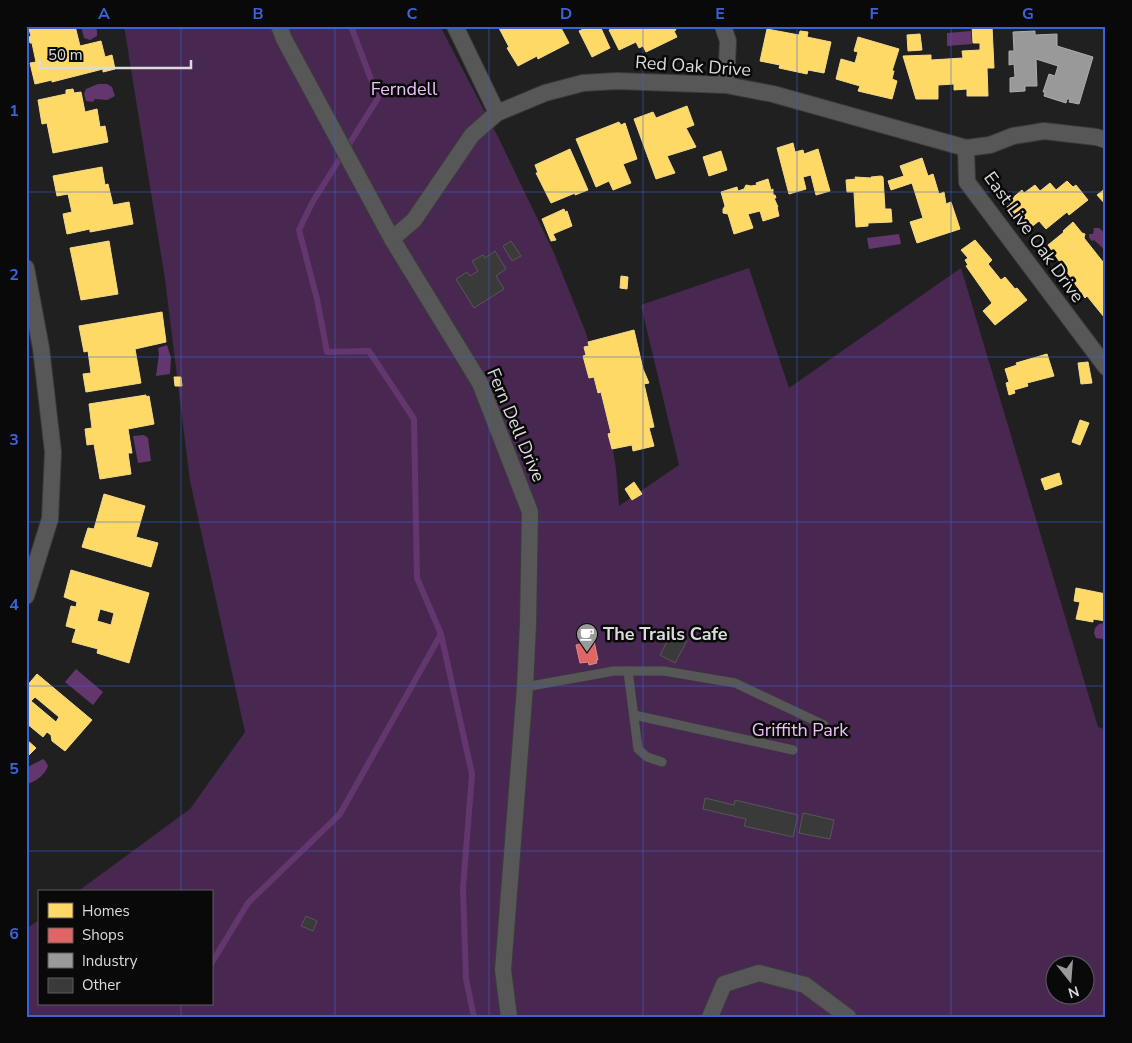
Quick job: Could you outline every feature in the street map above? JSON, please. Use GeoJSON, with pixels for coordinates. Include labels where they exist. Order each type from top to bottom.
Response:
{"type":"FeatureCollection","features":[{"type":"Feature","properties":{"kind":"street","name":"Fern Dell Drive"},"geometry":{"type":"LineString","coordinates":[[279,26],[392,239],[480,383],[530,512],[525,687],[503,970],[509,1017]]}},
{"type":"Feature","properties":{"kind":"street"},"geometry":{"type":"LineString","coordinates":[[455,26],[497,113]]}},
{"type":"Feature","properties":{"kind":"street"},"geometry":{"type":"LineString","coordinates":[[723,26],[728,41],[726,85]]}},
{"type":"Feature","properties":{"kind":"street","name":"Red Oak Drive"},"geometry":{"type":"LineString","coordinates":[[392,239],[414,220],[472,135],[497,113],[545,93],[582,83],[617,81],[726,85],[773,94],[966,148],[990,145],[1013,136],[1044,131],[1096,137],[1106,140]]}},
{"type":"Feature","properties":{"kind":"street","name":"East Live Oak Drive"},"geometry":{"type":"LineString","coordinates":[[966,148],[967,182],[1106,367]]}},
{"type":"Feature","properties":{"kind":"street"},"geometry":{"type":"LineString","coordinates":[[26,268],[34,349],[53,452],[50,519],[26,596]]}},
{"type":"Feature","properties":{"kind":"street"},"geometry":{"type":"LineString","coordinates":[[710,1017],[724,984],[759,973],[805,985],[848,1017]]}},
{"type":"Feature","properties":{"kind":"lane"},"geometry":{"type":"LineString","coordinates":[[525,687],[583,675],[614,671],[664,671],[734,683],[824,725]]}},
{"type":"Feature","properties":{"kind":"lane"},"geometry":{"type":"LineString","coordinates":[[628,671],[638,749],[647,757],[662,762]]}},
{"type":"Feature","properties":{"kind":"lane"},"geometry":{"type":"LineString","coordinates":[[634,715],[793,750]]}},
{"type":"Feature","properties":{"kind":"green space","name":"Griffith Park"},"geometry":{"type":"Polygon","coordinates":[[[124,26],[440,26],[498,137],[554,253],[586,333],[607,415],[616,469],[619,506],[679,465],[641,305],[749,268],[789,388],[961,268],[1098,727],[1106,730],[1106,1017],[26,1017],[26,929],[38,921],[38,1006],[212,1006],[212,890],[80,890],[190,809],[245,732],[190,481],[165,279],[124,26]]]}},
{"type":"Feature","properties":{"kind":"shaded area"},"geometry":{"type":"Polygon","coordinates":[[[81,26],[95,26],[97,36],[90,40],[84,38],[81,26]]]}},
{"type":"Feature","properties":{"kind":"shaded area"},"geometry":{"type":"Polygon","coordinates":[[[971,31],[972,44],[947,46],[947,33],[971,31]]]}},
{"type":"Feature","properties":{"kind":"shaded area"},"geometry":{"type":"Polygon","coordinates":[[[98,84],[107,84],[112,87],[115,96],[107,100],[95,99],[93,102],[86,101],[84,94],[86,89],[98,84]]]}},
{"type":"Feature","properties":{"kind":"shaded area"},"geometry":{"type":"Polygon","coordinates":[[[1094,228],[1099,228],[1106,234],[1106,251],[1089,238],[1089,234],[1093,234],[1094,228]]]}},
{"type":"Feature","properties":{"kind":"shaded area"},"geometry":{"type":"Polygon","coordinates":[[[899,234],[901,244],[869,249],[867,238],[899,234]]]}},
{"type":"Feature","properties":{"kind":"shaded area"},"geometry":{"type":"Polygon","coordinates":[[[167,345],[171,358],[170,374],[156,376],[158,348],[167,345]]]}},
{"type":"Feature","properties":{"kind":"shaded area"},"geometry":{"type":"Polygon","coordinates":[[[144,435],[148,438],[151,461],[138,463],[133,436],[144,435]]]}},
{"type":"Feature","properties":{"kind":"shaded area"},"geometry":{"type":"Polygon","coordinates":[[[1106,623],[1106,634],[1103,639],[1096,638],[1095,628],[1099,624],[1106,623]]]}},
{"type":"Feature","properties":{"kind":"shaded area"},"geometry":{"type":"Polygon","coordinates":[[[76,669],[103,692],[93,705],[65,682],[76,669]]]}},
{"type":"Feature","properties":{"kind":"shaded area"},"geometry":{"type":"Polygon","coordinates":[[[43,759],[48,766],[42,775],[26,784],[26,768],[43,759]]]}},
{"type":"Feature","properties":{"kind":"building: Homes"},"geometry":{"type":"Polygon","coordinates":[[[28,26],[75,26],[80,46],[101,41],[105,57],[112,55],[115,69],[103,72],[103,69],[52,82],[52,80],[35,84],[30,63],[36,62],[32,43],[30,43],[29,37],[31,36],[28,26]]]}},
{"type":"Feature","properties":{"kind":"building: Homes"},"geometry":{"type":"Polygon","coordinates":[[[502,26],[560,26],[569,43],[538,59],[537,56],[518,66],[507,48],[509,47],[499,28],[502,26]]]}},
{"type":"Feature","properties":{"kind":"building: Homes"},"geometry":{"type":"Polygon","coordinates":[[[590,26],[600,26],[610,48],[592,57],[579,31],[590,26]]]}},
{"type":"Feature","properties":{"kind":"building: Homes"},"geometry":{"type":"Polygon","coordinates":[[[617,26],[674,26],[677,37],[646,52],[643,46],[639,48],[636,42],[619,50],[609,30],[617,26]]]}},
{"type":"Feature","properties":{"kind":"building: Homes"},"geometry":{"type":"Polygon","coordinates":[[[972,26],[992,26],[994,68],[987,68],[988,96],[967,96],[967,89],[954,90],[954,84],[938,85],[938,99],[916,99],[903,56],[931,55],[931,60],[963,58],[962,51],[980,50],[980,43],[973,43],[972,26]]]}},
{"type":"Feature","properties":{"kind":"building: Homes"},"geometry":{"type":"Polygon","coordinates":[[[767,29],[799,35],[800,31],[808,32],[807,37],[831,42],[824,73],[808,70],[807,74],[779,68],[780,65],[760,61],[767,29]]]}},
{"type":"Feature","properties":{"kind":"building: Homes"},"geometry":{"type":"Polygon","coordinates":[[[920,34],[922,50],[908,51],[907,35],[920,34]]]}},
{"type":"Feature","properties":{"kind":"building: Homes"},"geometry":{"type":"Polygon","coordinates":[[[858,37],[899,49],[892,71],[894,71],[892,79],[897,81],[892,99],[858,91],[860,86],[836,79],[841,59],[855,63],[858,52],[854,51],[858,37]]]}},
{"type":"Feature","properties":{"kind":"building: Homes"},"geometry":{"type":"Polygon","coordinates":[[[73,89],[74,93],[81,92],[85,112],[97,109],[100,127],[105,126],[108,142],[53,153],[47,123],[42,124],[38,100],[66,94],[66,90],[73,89]]]}},
{"type":"Feature","properties":{"kind":"building: Homes"},"geometry":{"type":"Polygon","coordinates":[[[687,106],[694,125],[686,128],[696,147],[667,156],[675,173],[656,179],[634,119],[653,112],[656,118],[687,106]]]}},
{"type":"Feature","properties":{"kind":"building: Homes"},"geometry":{"type":"Polygon","coordinates":[[[619,122],[621,125],[625,123],[637,159],[623,164],[631,183],[613,190],[609,181],[596,187],[576,139],[619,122]]]}},
{"type":"Feature","properties":{"kind":"building: Homes"},"geometry":{"type":"Polygon","coordinates":[[[793,143],[795,152],[803,150],[804,154],[818,149],[830,191],[816,195],[811,175],[803,177],[806,189],[789,194],[777,148],[793,143]]]}},
{"type":"Feature","properties":{"kind":"building: Homes"},"geometry":{"type":"Polygon","coordinates":[[[570,149],[588,190],[551,203],[536,173],[538,173],[535,165],[570,149]]]}},
{"type":"Feature","properties":{"kind":"building: Homes"},"geometry":{"type":"Polygon","coordinates":[[[721,151],[727,170],[709,176],[703,157],[721,151]]]}},
{"type":"Feature","properties":{"kind":"building: Homes"},"geometry":{"type":"Polygon","coordinates":[[[922,158],[928,176],[933,174],[939,194],[944,192],[946,204],[951,202],[960,229],[917,243],[910,222],[923,218],[912,183],[891,190],[888,181],[904,176],[900,166],[922,158]]]}},
{"type":"Feature","properties":{"kind":"building: Homes"},"geometry":{"type":"Polygon","coordinates":[[[102,167],[105,185],[108,184],[113,205],[129,202],[133,224],[67,234],[63,214],[72,212],[68,194],[57,196],[53,176],[102,167]]]}},
{"type":"Feature","properties":{"kind":"building: Homes"},"geometry":{"type":"Polygon","coordinates":[[[855,177],[871,178],[883,177],[885,209],[891,209],[892,222],[868,223],[868,226],[856,227],[854,192],[847,192],[846,180],[856,179],[855,177]]]}},
{"type":"Feature","properties":{"kind":"building: Homes"},"geometry":{"type":"Polygon","coordinates":[[[768,179],[771,190],[773,189],[773,195],[776,198],[774,198],[779,216],[763,221],[760,211],[748,214],[753,228],[734,234],[728,214],[723,213],[725,206],[721,192],[737,187],[738,191],[744,189],[746,185],[757,185],[756,183],[768,179]]]}},
{"type":"Feature","properties":{"kind":"building: Homes"},"geometry":{"type":"Polygon","coordinates":[[[1067,181],[1073,187],[1076,185],[1088,200],[1069,215],[1067,212],[1046,229],[1039,221],[1030,228],[1021,217],[1017,220],[1007,207],[1011,204],[1009,201],[1022,190],[1024,193],[1035,185],[1040,191],[1050,183],[1056,190],[1067,181]]]}},
{"type":"Feature","properties":{"kind":"building: Homes"},"geometry":{"type":"Polygon","coordinates":[[[1106,188],[1106,205],[1097,195],[1106,188]]]}},
{"type":"Feature","properties":{"kind":"building: Homes"},"geometry":{"type":"Polygon","coordinates":[[[564,209],[565,212],[567,211],[572,226],[553,234],[556,240],[551,241],[542,219],[564,209]]]}},
{"type":"Feature","properties":{"kind":"building: Homes"},"geometry":{"type":"Polygon","coordinates":[[[1073,222],[1085,234],[1084,238],[1103,262],[1106,260],[1106,315],[1104,317],[1087,296],[1085,298],[1048,245],[1073,222]]]}},
{"type":"Feature","properties":{"kind":"building: Homes"},"geometry":{"type":"Polygon","coordinates":[[[975,240],[992,260],[988,264],[1001,280],[1005,277],[1027,300],[995,325],[983,311],[992,303],[966,266],[968,265],[965,260],[968,258],[961,250],[975,240]]]}},
{"type":"Feature","properties":{"kind":"building: Homes"},"geometry":{"type":"Polygon","coordinates":[[[109,241],[118,294],[81,300],[70,248],[109,241]]]}},
{"type":"Feature","properties":{"kind":"building: Homes"},"geometry":{"type":"Polygon","coordinates":[[[621,276],[628,277],[627,289],[620,288],[621,276]]]}},
{"type":"Feature","properties":{"kind":"building: Homes"},"geometry":{"type":"Polygon","coordinates":[[[162,312],[166,342],[135,349],[141,383],[86,392],[83,374],[91,373],[88,351],[84,352],[79,326],[162,312]]]}},
{"type":"Feature","properties":{"kind":"building: Homes"},"geometry":{"type":"Polygon","coordinates":[[[634,330],[643,369],[649,383],[644,384],[654,427],[649,428],[654,446],[633,451],[632,445],[612,449],[608,434],[611,433],[601,392],[598,393],[594,377],[589,378],[583,356],[586,355],[584,347],[589,346],[588,342],[634,330]]]}},
{"type":"Feature","properties":{"kind":"building: Homes"},"geometry":{"type":"Polygon","coordinates":[[[1047,354],[1054,376],[1027,383],[1028,386],[1014,390],[1015,393],[1009,395],[1006,383],[1009,382],[1005,369],[1017,365],[1016,363],[1047,354]]]}},
{"type":"Feature","properties":{"kind":"building: Homes"},"geometry":{"type":"Polygon","coordinates":[[[1088,362],[1092,383],[1081,384],[1078,363],[1088,362]]]}},
{"type":"Feature","properties":{"kind":"building: Homes"},"geometry":{"type":"Polygon","coordinates":[[[174,377],[181,377],[182,386],[175,386],[174,377]]]}},
{"type":"Feature","properties":{"kind":"building: Homes"},"geometry":{"type":"Polygon","coordinates":[[[146,395],[146,397],[149,396],[154,424],[128,429],[132,453],[128,453],[131,474],[100,479],[94,444],[87,445],[85,429],[92,428],[89,404],[146,395]]]}},
{"type":"Feature","properties":{"kind":"building: Homes"},"geometry":{"type":"Polygon","coordinates":[[[1080,420],[1089,423],[1080,445],[1072,442],[1080,420]]]}},
{"type":"Feature","properties":{"kind":"building: Homes"},"geometry":{"type":"Polygon","coordinates":[[[1059,473],[1062,484],[1045,490],[1041,479],[1059,473]]]}},
{"type":"Feature","properties":{"kind":"building: Homes"},"geometry":{"type":"Polygon","coordinates":[[[634,482],[642,494],[632,500],[625,489],[634,482]]]}},
{"type":"Feature","properties":{"kind":"building: Homes"},"geometry":{"type":"Polygon","coordinates":[[[104,494],[145,506],[136,537],[158,543],[151,567],[82,547],[88,528],[94,529],[104,494]]]}},
{"type":"Feature","properties":{"kind":"building: Homes"},"geometry":{"type":"Polygon","coordinates":[[[71,570],[149,593],[129,663],[97,653],[98,649],[72,642],[76,629],[66,626],[71,606],[76,607],[77,602],[64,597],[71,570]],[[100,609],[97,621],[111,625],[114,613],[100,609]]]}},
{"type":"Feature","properties":{"kind":"building: Homes"},"geometry":{"type":"Polygon","coordinates":[[[1076,588],[1106,594],[1106,621],[1093,619],[1093,622],[1076,619],[1080,602],[1074,601],[1076,588]]]}},
{"type":"Feature","properties":{"kind":"building: Homes"},"geometry":{"type":"Polygon","coordinates":[[[37,674],[92,720],[65,751],[52,741],[51,735],[47,732],[43,737],[26,723],[26,687],[37,674]],[[35,697],[31,701],[56,722],[59,717],[35,697]]]}},
{"type":"Feature","properties":{"kind":"building: Homes"},"geometry":{"type":"Polygon","coordinates":[[[26,739],[36,748],[26,758],[26,739]]]}},
{"type":"Feature","properties":{"kind":"building: Shops","name":"The Trails Cafe"},"geometry":{"type":"Polygon","coordinates":[[[594,641],[597,663],[589,665],[588,662],[580,663],[576,645],[594,641]]]}},
{"type":"Feature","properties":{"kind":"building: Industry"},"geometry":{"type":"Polygon","coordinates":[[[1035,31],[1035,35],[1057,34],[1057,46],[1093,57],[1079,104],[1069,102],[1070,99],[1067,99],[1066,103],[1044,96],[1045,92],[1043,92],[1049,74],[1055,76],[1058,66],[1036,59],[1037,86],[1025,86],[1025,91],[1010,92],[1010,78],[1015,77],[1014,64],[1009,65],[1009,51],[1014,51],[1013,32],[1035,31]]]}},
{"type":"Feature","properties":{"kind":"building: Other"},"geometry":{"type":"Polygon","coordinates":[[[511,241],[521,256],[512,261],[503,246],[511,241]]]}},
{"type":"Feature","properties":{"kind":"building: Other"},"geometry":{"type":"Polygon","coordinates":[[[495,251],[506,269],[496,276],[504,289],[474,308],[456,279],[467,272],[470,276],[478,271],[472,261],[483,255],[485,258],[495,251]]]}},
{"type":"Feature","properties":{"kind":"building: Other"},"geometry":{"type":"Polygon","coordinates":[[[672,632],[687,641],[675,663],[660,655],[672,632]]]}},
{"type":"Feature","properties":{"kind":"building: Other"},"geometry":{"type":"Polygon","coordinates":[[[705,798],[734,805],[735,800],[798,815],[793,837],[744,826],[746,819],[703,809],[705,798]]]}},
{"type":"Feature","properties":{"kind":"building: Other"},"geometry":{"type":"Polygon","coordinates":[[[803,813],[834,820],[830,839],[799,833],[803,813]]]}},
{"type":"Feature","properties":{"kind":"building: Other"},"geometry":{"type":"Polygon","coordinates":[[[306,916],[317,921],[313,931],[301,926],[306,916]]]}},
{"type":"Feature","properties":{"kind":"waterway"},"geometry":{"type":"LineString","coordinates":[[351,26],[378,98],[312,203],[299,230],[317,299],[327,352],[369,351],[414,419],[417,578],[441,634],[472,774],[463,888],[466,979],[474,1017]]}},
{"type":"Feature","properties":{"kind":"waterway"},"geometry":{"type":"LineString","coordinates":[[212,962],[248,903],[340,814],[441,634]]}},
{"type":"Feature","properties":{"kind":"place","name":"The Trails Cafe"},"geometry":{"type":"Point","coordinates":[587,653]}},
{"type":"Feature","properties":{"kind":"park label","name":"Ferndell"},"geometry":{"type":"Point","coordinates":[404,89]}}]}
